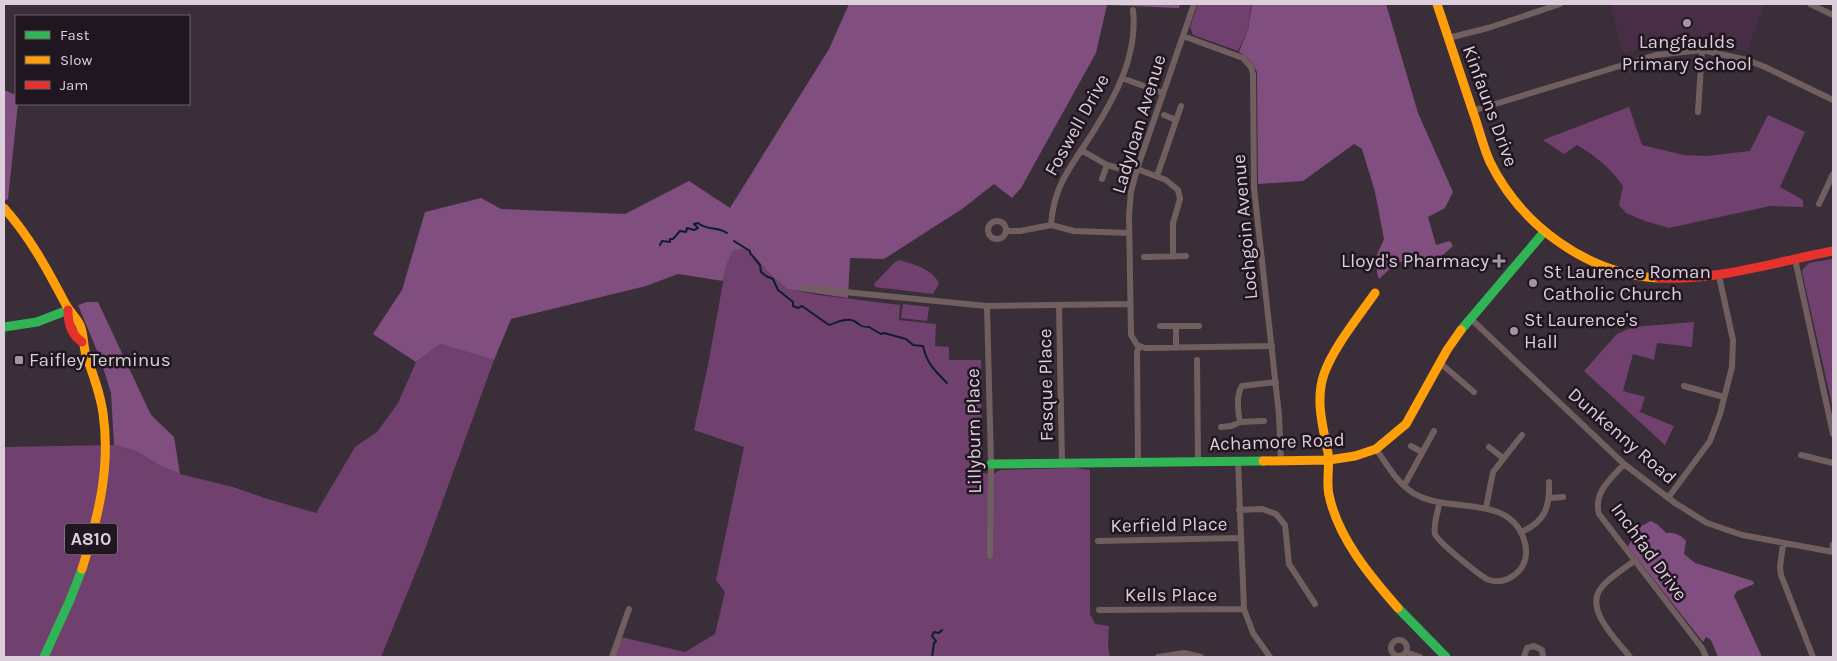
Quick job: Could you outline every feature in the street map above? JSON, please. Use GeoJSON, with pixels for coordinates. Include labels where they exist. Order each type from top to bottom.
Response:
{"type":"FeatureCollection","features":[{"type":"Feature","properties":{"kind":"street","name":"Ladyloan Avenue"},"geometry":{"type":"LineString","coordinates":[[1138,462],[1138,345],[1131,335],[1130,201],[1136,169],[1194,4]]}},
{"type":"Feature","properties":{"kind":"street","name":"Kinfauns Drive"},"geometry":{"type":"LineString","coordinates":[[1437,4],[1490,162],[1500,181],[1523,212],[1544,232],[1567,249],[1596,264],[1622,273],[1676,280],[1719,276],[1833,251]]}},
{"type":"Feature","properties":{"kind":"street"},"geometry":{"type":"LineString","coordinates":[[1448,38],[1488,28],[1560,4]]}},
{"type":"Feature","properties":{"kind":"street"},"geometry":{"type":"LineString","coordinates":[[1810,4],[1833,15]]}},
{"type":"Feature","properties":{"kind":"street","name":"Foswell Drive"},"geometry":{"type":"LineString","coordinates":[[1051,225],[1053,205],[1060,186],[1072,162],[1103,115],[1122,78],[1132,45],[1134,29],[1133,10]]}},
{"type":"Feature","properties":{"kind":"street","name":"Lochgoin Avenue"},"geometry":{"type":"LineString","coordinates":[[1182,36],[1243,58],[1251,67],[1253,74],[1254,188],[1276,382],[1281,461]]}},
{"type":"Feature","properties":{"kind":"street"},"geometry":{"type":"LineString","coordinates":[[1698,112],[1702,50]]}},
{"type":"Feature","properties":{"kind":"street"},"geometry":{"type":"LineString","coordinates":[[1472,111],[1656,55],[1702,50],[1747,60],[1833,100]]}},
{"type":"Feature","properties":{"kind":"street"},"geometry":{"type":"LineString","coordinates":[[1122,78],[1163,93]]}},
{"type":"Feature","properties":{"kind":"street"},"geometry":{"type":"LineString","coordinates":[[1157,176],[1181,106]]}},
{"type":"Feature","properties":{"kind":"street"},"geometry":{"type":"LineString","coordinates":[[1164,115],[1176,120]]}},
{"type":"Feature","properties":{"kind":"street"},"geometry":{"type":"LineString","coordinates":[[1081,150],[1107,165],[1125,170]]}},
{"type":"Feature","properties":{"kind":"street"},"geometry":{"type":"LineString","coordinates":[[1102,179],[1107,165]]}},
{"type":"Feature","properties":{"kind":"street"},"geometry":{"type":"LineString","coordinates":[[1136,169],[1157,176],[1175,186],[1180,199],[1173,223],[1173,256]]}},
{"type":"Feature","properties":{"kind":"street"},"geometry":{"type":"LineString","coordinates":[[1819,204],[1833,174]]}},
{"type":"Feature","properties":{"kind":"street","name":"A810"},"geometry":{"type":"LineString","coordinates":[[4,208],[22,229],[57,285],[68,310],[69,325],[74,337],[82,342]]}},
{"type":"Feature","properties":{"kind":"street"},"geometry":{"type":"LineString","coordinates":[[1006,231],[1030,230],[1051,225],[1080,232],[1129,233]]}},
{"type":"Feature","properties":{"kind":"street","name":"Achamore Road"},"geometry":{"type":"LineString","coordinates":[[991,464],[1329,460],[1354,456],[1376,449],[1406,424],[1439,362],[1470,318],[1544,232]]}},
{"type":"Feature","properties":{"kind":"street"},"geometry":{"type":"LineString","coordinates":[[1144,257],[1186,256]]}},
{"type":"Feature","properties":{"kind":"street"},"geometry":{"type":"LineString","coordinates":[[1794,259],[1833,434]]}},
{"type":"Feature","properties":{"kind":"street"},"geometry":{"type":"LineString","coordinates":[[1668,498],[1710,441],[1732,367],[1733,349],[1719,276]]}},
{"type":"Feature","properties":{"kind":"street"},"geometry":{"type":"LineString","coordinates":[[804,288],[987,306],[1130,304]]}},
{"type":"Feature","properties":{"kind":"street"},"geometry":{"type":"LineString","coordinates":[[1375,293],[1328,364],[1323,376],[1320,390],[1320,415],[1329,460],[1327,475],[1329,496],[1342,532],[1372,576],[1428,640],[1446,657]]}},
{"type":"Feature","properties":{"kind":"street","name":"Lillyburn Place"},"geometry":{"type":"LineString","coordinates":[[987,306],[991,464],[990,556]]}},
{"type":"Feature","properties":{"kind":"street","name":"Fasque Place"},"geometry":{"type":"LineString","coordinates":[[1059,306],[1062,463]]}},
{"type":"Feature","properties":{"kind":"street"},"geometry":{"type":"LineString","coordinates":[[4,327],[38,323],[68,310]]}},
{"type":"Feature","properties":{"kind":"street","name":"A810"},"geometry":{"type":"LineString","coordinates":[[44,657],[70,599],[85,558],[96,525],[103,488],[106,443],[98,385],[82,342],[82,332],[74,314],[68,310]]}},
{"type":"Feature","properties":{"kind":"street"},"geometry":{"type":"LineString","coordinates":[[52,317],[69,325]]}},
{"type":"Feature","properties":{"kind":"street","name":"Dunkenny Road"},"geometry":{"type":"LineString","coordinates":[[1470,318],[1624,464],[1668,498],[1707,523],[1742,535],[1833,552]]}},
{"type":"Feature","properties":{"kind":"street"},"geometry":{"type":"LineString","coordinates":[[1160,326],[1199,326]]}},
{"type":"Feature","properties":{"kind":"street"},"geometry":{"type":"LineString","coordinates":[[1176,326],[1176,348]]}},
{"type":"Feature","properties":{"kind":"street"},"geometry":{"type":"LineString","coordinates":[[1138,345],[1150,348],[1272,346]]}},
{"type":"Feature","properties":{"kind":"street"},"geometry":{"type":"LineString","coordinates":[[1197,360],[1198,461]]}},
{"type":"Feature","properties":{"kind":"street"},"geometry":{"type":"LineString","coordinates":[[1439,362],[1474,392]]}},
{"type":"Feature","properties":{"kind":"street"},"geometry":{"type":"LineString","coordinates":[[1240,422],[1238,413],[1239,391],[1242,386],[1276,382]]}},
{"type":"Feature","properties":{"kind":"street"},"geometry":{"type":"LineString","coordinates":[[1684,386],[1724,397]]}},
{"type":"Feature","properties":{"kind":"street"},"geometry":{"type":"LineString","coordinates":[[1221,427],[1231,426],[1240,422],[1264,421]]}},
{"type":"Feature","properties":{"kind":"street"},"geometry":{"type":"LineString","coordinates":[[1404,486],[1434,431]]}},
{"type":"Feature","properties":{"kind":"street"},"geometry":{"type":"LineString","coordinates":[[1486,508],[1491,475],[1522,435]]}},
{"type":"Feature","properties":{"kind":"street"},"geometry":{"type":"LineString","coordinates":[[1411,446],[1422,452]]}},
{"type":"Feature","properties":{"kind":"street"},"geometry":{"type":"LineString","coordinates":[[1488,447],[1503,458]]}},
{"type":"Feature","properties":{"kind":"street"},"geometry":{"type":"LineString","coordinates":[[1376,449],[1404,486],[1418,496],[1439,504],[1486,508],[1509,518],[1521,532],[1526,549],[1523,565],[1510,578],[1489,580],[1444,546],[1436,537],[1435,527],[1439,504]]}},
{"type":"Feature","properties":{"kind":"street"},"geometry":{"type":"LineString","coordinates":[[1802,454],[1833,463]]}},
{"type":"Feature","properties":{"kind":"street"},"geometry":{"type":"LineString","coordinates":[[1238,461],[1244,609],[1253,633],[1270,657]]}},
{"type":"Feature","properties":{"kind":"street","name":"Inchfad Drive"},"geometry":{"type":"LineString","coordinates":[[1624,464],[1601,490],[1597,507],[1600,517],[1702,648],[1706,657]]}},
{"type":"Feature","properties":{"kind":"street"},"geometry":{"type":"LineString","coordinates":[[1521,532],[1531,528],[1541,518],[1550,498],[1549,482]]}},
{"type":"Feature","properties":{"kind":"street"},"geometry":{"type":"LineString","coordinates":[[1550,498],[1564,497]]}},
{"type":"Feature","properties":{"kind":"street"},"geometry":{"type":"LineString","coordinates":[[1239,510],[1262,509],[1276,514],[1285,524],[1289,564],[1315,604]]}},
{"type":"Feature","properties":{"kind":"street","name":"Kerfield Place"},"geometry":{"type":"LineString","coordinates":[[1098,541],[1240,538]]}},
{"type":"Feature","properties":{"kind":"street"},"geometry":{"type":"LineString","coordinates":[[1783,544],[1780,567],[1781,575],[1813,657]]}},
{"type":"Feature","properties":{"kind":"street"},"geometry":{"type":"LineString","coordinates":[[1833,544],[1833,552]]}},
{"type":"Feature","properties":{"kind":"street"},"geometry":{"type":"LineString","coordinates":[[1630,657],[1599,617],[1596,609],[1596,597],[1601,588],[1634,561]]}},
{"type":"Feature","properties":{"kind":"street"},"geometry":{"type":"LineString","coordinates":[[612,657],[629,609]]}},
{"type":"Feature","properties":{"kind":"street","name":"Kells Place"},"geometry":{"type":"LineString","coordinates":[[1099,610],[1244,609]]}},
{"type":"Feature","properties":{"kind":"street"},"geometry":{"type":"LineString","coordinates":[[1524,657],[1525,651],[1530,646],[1542,650],[1543,657]]}},
{"type":"Feature","properties":{"kind":"street"},"geometry":{"type":"LineString","coordinates":[[1406,652],[1420,657]]}},
{"type":"Feature","properties":{"kind":"street"},"geometry":{"type":"LineString","coordinates":[[1158,657],[1184,653],[1201,657]]}},
{"type":"Feature","properties":{"kind":"shaded area"},"geometry":{"type":"Polygon","coordinates":[[[849,4],[1180,4],[1179,8],[1107,5],[1096,53],[1021,188],[1012,198],[994,184],[962,209],[884,259],[850,258],[848,298],[787,289],[770,274],[747,248],[733,251],[726,266],[723,281],[678,274],[646,286],[511,319],[494,360],[440,344],[416,362],[373,334],[402,290],[425,212],[481,198],[501,209],[625,214],[689,181],[730,208],[829,49],[849,4]]]}},
{"type":"Feature","properties":{"kind":"shaded area"},"geometry":{"type":"Polygon","coordinates":[[[1198,4],[1251,4],[1248,30],[1238,51],[1193,35],[1190,27],[1198,4]]]}},
{"type":"Feature","properties":{"kind":"shaded area"},"geometry":{"type":"Polygon","coordinates":[[[1252,4],[1386,4],[1418,113],[1453,192],[1445,208],[1428,217],[1436,245],[1450,241],[1453,246],[1436,261],[1397,262],[1379,279],[1377,255],[1384,239],[1375,192],[1362,149],[1354,144],[1303,181],[1258,184],[1257,72],[1250,60],[1239,52],[1248,30],[1252,4]]]}},
{"type":"Feature","properties":{"kind":"shaded area","name":"Langfaulds Primary School"},"geometry":{"type":"Polygon","coordinates":[[[1610,4],[1765,4],[1747,51],[1702,42],[1668,42],[1623,53],[1610,4]]]}},
{"type":"Feature","properties":{"kind":"shaded area"},"geometry":{"type":"Polygon","coordinates":[[[4,90],[15,95],[15,105],[18,105],[8,199],[4,201],[4,90]]]}},
{"type":"Feature","properties":{"kind":"shaded area"},"geometry":{"type":"Polygon","coordinates":[[[1629,107],[1642,145],[1684,155],[1707,156],[1750,151],[1768,115],[1805,132],[1780,187],[1803,200],[1803,207],[1770,206],[1669,228],[1626,213],[1619,205],[1623,186],[1602,163],[1577,145],[1564,154],[1543,140],[1629,107]]]}},
{"type":"Feature","properties":{"kind":"shaded area"},"geometry":{"type":"Polygon","coordinates":[[[747,248],[770,274],[787,289],[900,305],[899,320],[936,324],[935,346],[949,347],[949,360],[981,360],[982,473],[994,474],[1000,470],[1075,468],[1090,470],[1090,614],[1095,624],[1109,626],[1108,645],[1110,657],[613,657],[621,637],[685,652],[715,634],[725,592],[716,580],[744,447],[694,430],[726,266],[733,251],[747,248]]]}},
{"type":"Feature","properties":{"kind":"shaded area"},"geometry":{"type":"Polygon","coordinates":[[[1833,259],[1833,409],[1802,272],[1809,263],[1833,259]]]}},
{"type":"Feature","properties":{"kind":"shaded area"},"geometry":{"type":"Polygon","coordinates":[[[899,260],[927,270],[936,278],[939,283],[933,294],[875,287],[874,284],[899,260]]]}},
{"type":"Feature","properties":{"kind":"shaded area"},"geometry":{"type":"Polygon","coordinates":[[[87,302],[98,302],[151,415],[174,437],[180,474],[159,465],[136,451],[114,445],[111,393],[100,358],[78,305],[87,302]]]}},
{"type":"Feature","properties":{"kind":"shaded area"},"geometry":{"type":"Polygon","coordinates":[[[903,304],[929,307],[927,321],[901,318],[903,304]]]}},
{"type":"Feature","properties":{"kind":"shaded area"},"geometry":{"type":"Polygon","coordinates":[[[1694,322],[1692,347],[1657,343],[1654,360],[1633,354],[1623,391],[1645,397],[1640,412],[1674,426],[1665,445],[1584,371],[1617,334],[1633,327],[1694,322]]]}},
{"type":"Feature","properties":{"kind":"shaded area"},"geometry":{"type":"Polygon","coordinates":[[[440,344],[494,360],[424,552],[381,657],[4,657],[4,447],[114,445],[136,451],[159,465],[180,474],[233,487],[316,513],[355,447],[377,432],[398,403],[416,362],[440,344]]]}},
{"type":"Feature","properties":{"kind":"shaded area"},"geometry":{"type":"Polygon","coordinates":[[[1651,521],[1666,533],[1675,534],[1684,539],[1686,541],[1684,554],[1695,563],[1753,581],[1754,584],[1737,591],[1734,596],[1762,657],[1718,657],[1711,640],[1706,637],[1703,642],[1628,547],[1637,528],[1651,521]]]}},
{"type":"Feature","properties":{"kind":"waterway"},"geometry":{"type":"LineString","coordinates":[[660,245],[662,241],[670,242],[670,239],[673,239],[680,231],[686,232],[687,228],[694,230],[698,228],[694,224],[698,223],[727,233]]}},
{"type":"Feature","properties":{"kind":"waterway"},"geometry":{"type":"LineString","coordinates":[[734,241],[750,251],[760,265],[761,272],[773,279],[778,290],[793,302],[793,306],[798,308],[802,306],[829,325],[851,320],[881,334],[884,333],[906,339],[913,345],[923,346],[929,362],[947,383]]}},
{"type":"Feature","properties":{"kind":"waterway"},"geometry":{"type":"LineString","coordinates":[[932,657],[936,641],[932,636],[934,632],[939,633],[942,630]]}},
{"type":"Feature","properties":{"kind":"traffic: fast"},"geometry":{"type":"LineString","coordinates":[[1461,330],[1544,232]]}},
{"type":"Feature","properties":{"kind":"traffic: fast"},"geometry":{"type":"LineString","coordinates":[[4,327],[37,322],[68,310]]}},
{"type":"Feature","properties":{"kind":"traffic: fast"},"geometry":{"type":"LineString","coordinates":[[991,464],[1263,461]]}},
{"type":"Feature","properties":{"kind":"traffic: fast"},"geometry":{"type":"LineString","coordinates":[[44,657],[82,569]]}},
{"type":"Feature","properties":{"kind":"traffic: fast"},"geometry":{"type":"LineString","coordinates":[[1398,608],[1446,657]]}},
{"type":"Feature","properties":{"kind":"traffic: slow"},"geometry":{"type":"LineString","coordinates":[[1437,4],[1490,162],[1503,185],[1519,206],[1559,242],[1582,256],[1606,267],[1658,278]]}},
{"type":"Feature","properties":{"kind":"traffic: slow"},"geometry":{"type":"LineString","coordinates":[[4,208],[30,242],[80,325],[86,355],[102,406],[105,433],[102,492],[82,569]]}},
{"type":"Feature","properties":{"kind":"traffic: slow"},"geometry":{"type":"LineString","coordinates":[[1375,293],[1347,332],[1328,364],[1321,384],[1320,404],[1328,453],[1328,490],[1333,511],[1356,556],[1398,608]]}},
{"type":"Feature","properties":{"kind":"traffic: slow"},"geometry":{"type":"LineString","coordinates":[[1263,461],[1329,460],[1355,456],[1376,449],[1406,424],[1447,350],[1461,330]]}},
{"type":"Feature","properties":{"kind":"traffic: jam"},"geometry":{"type":"LineString","coordinates":[[1658,278],[1702,277],[1724,274],[1833,251]]}},
{"type":"Feature","properties":{"kind":"traffic: jam"},"geometry":{"type":"LineString","coordinates":[[68,310],[71,328],[75,336],[82,342]]}},
{"type":"Feature","properties":{"kind":"place","name":"Langfaulds Primary School"},"geometry":{"type":"Point","coordinates":[1687,23]}},
{"type":"Feature","properties":{"kind":"place","name":"Lloyd's Pharmacy"},"geometry":{"type":"Point","coordinates":[1499,261]}},
{"type":"Feature","properties":{"kind":"place","name":"St Laurence Roman Catholic Church"},"geometry":{"type":"Point","coordinates":[1533,283]}},
{"type":"Feature","properties":{"kind":"place","name":"St Laurence's Hall"},"geometry":{"type":"Point","coordinates":[1514,331]}},
{"type":"Feature","properties":{"kind":"place","name":"Faifley Terminus"},"geometry":{"type":"Point","coordinates":[19,360]}}]}
